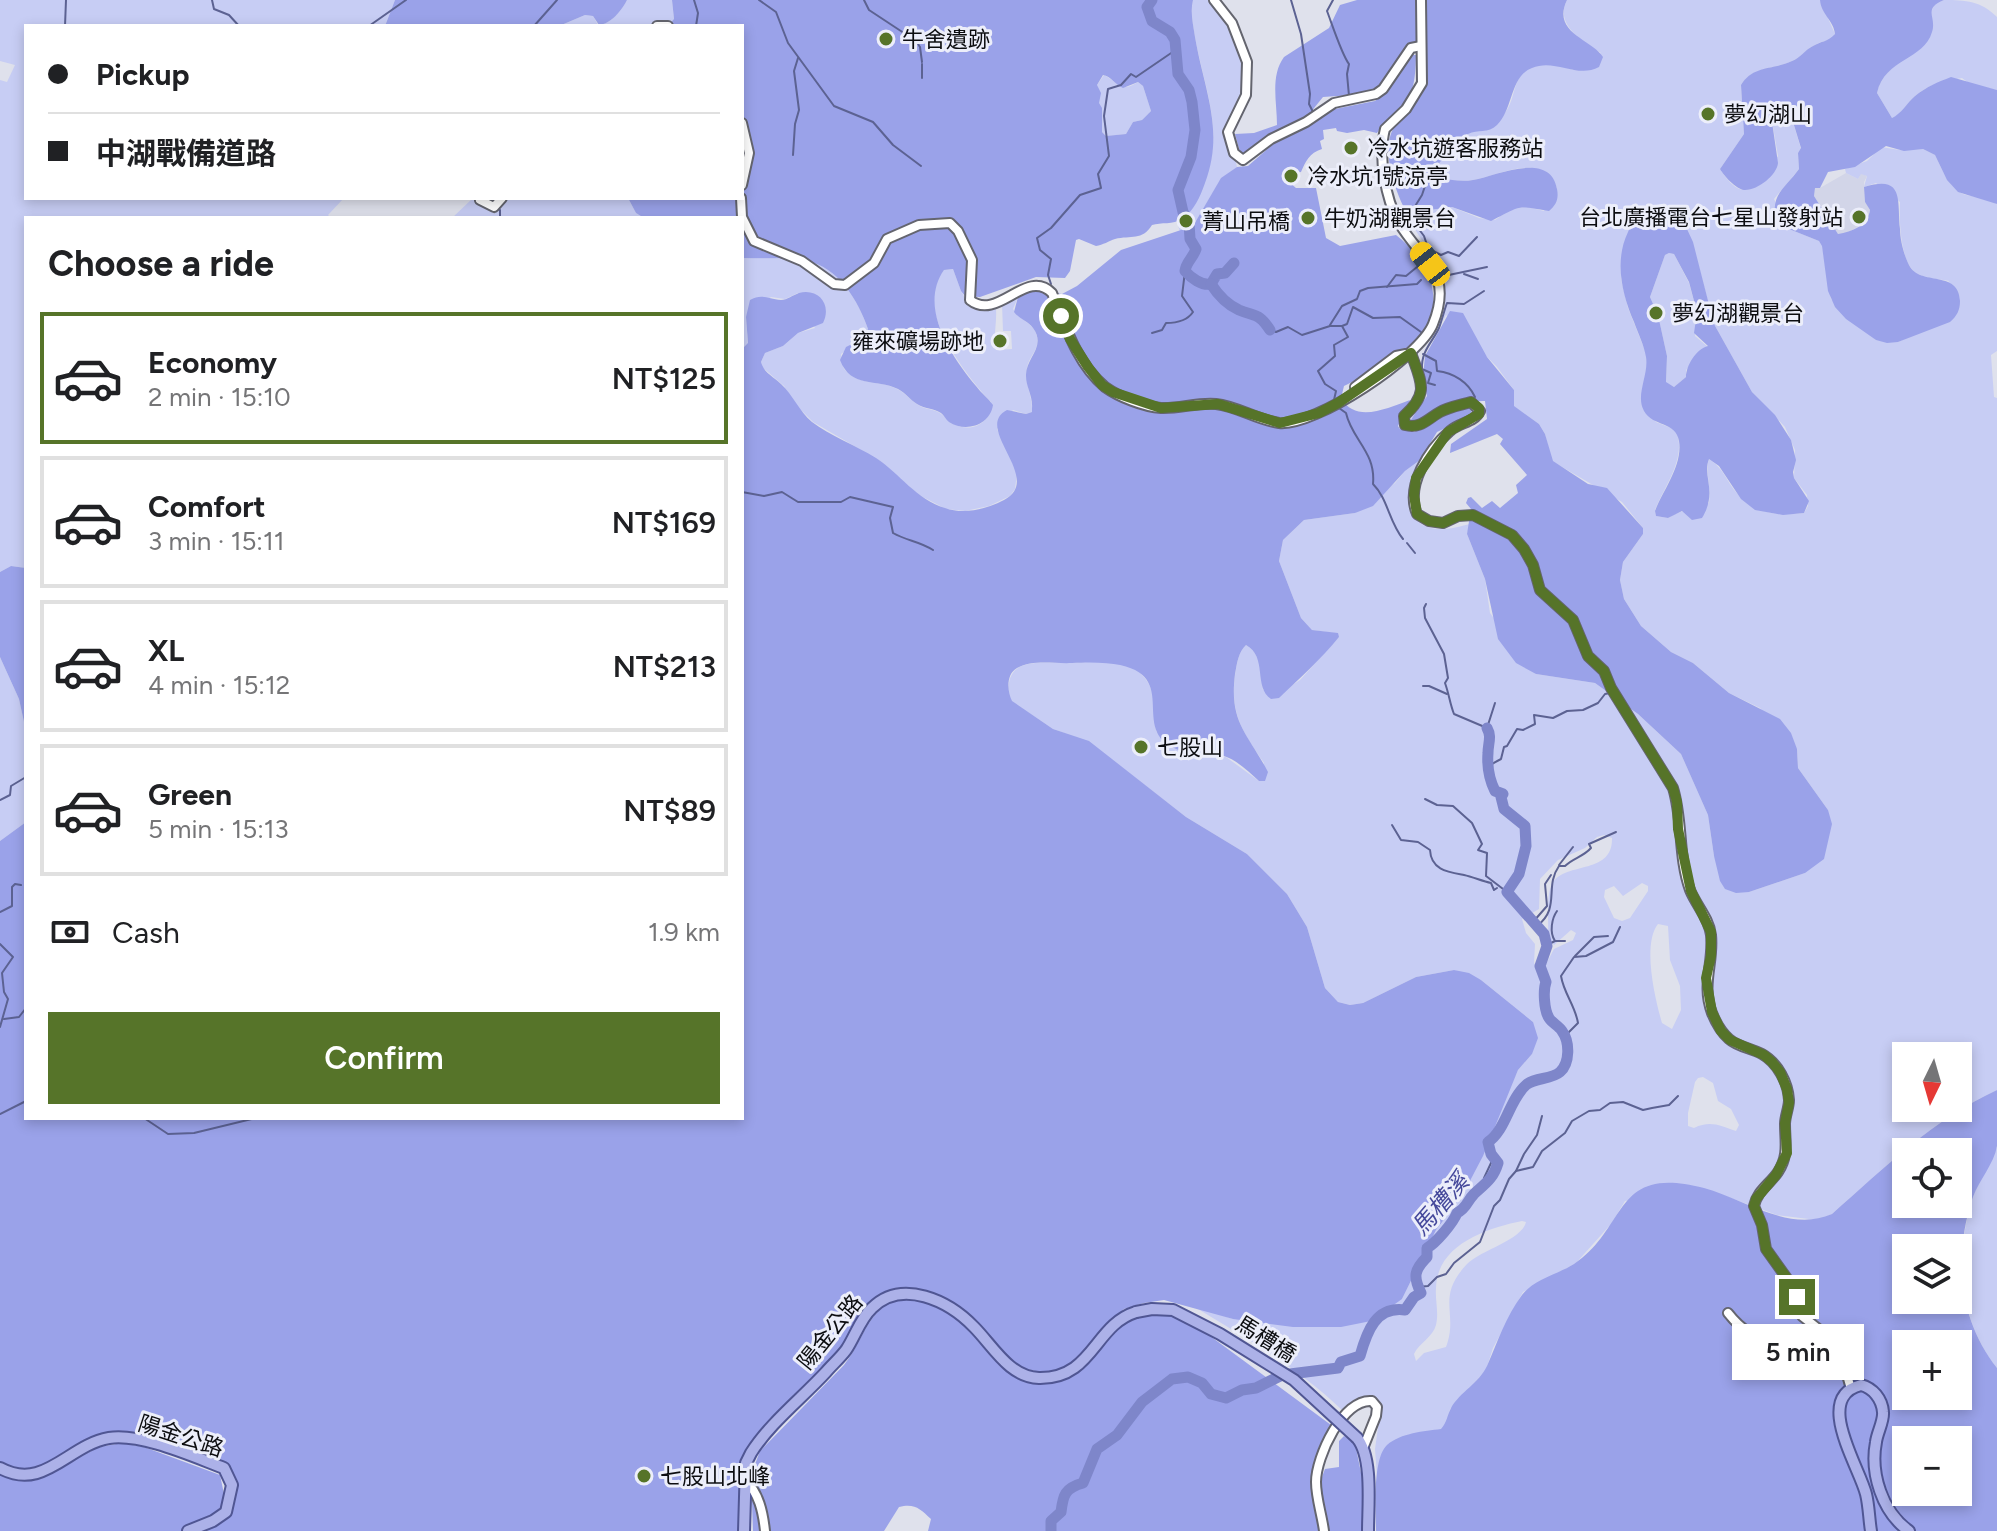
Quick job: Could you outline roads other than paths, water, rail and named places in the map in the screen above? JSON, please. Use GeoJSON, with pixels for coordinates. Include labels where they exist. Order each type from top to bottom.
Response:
{"type":"FeatureCollection","features":[{"type":"Feature","properties":{"kind":"main road","name":"陽金公路"},"geometry":{"type":"LineString","coordinates":[[744,1531],[746,1463],[757,1443],[846,1351],[870,1310],[884,1298],[918,1295],[950,1306],[973,1325],[1010,1367],[1030,1377],[1042,1378],[1062,1376],[1080,1364],[1113,1325],[1136,1312]]}},
{"type":"Feature","properties":{"kind":"main road","name":"馬槽橋"},"geometry":{"type":"LineString","coordinates":[[1136,1312],[1173,1310],[1206,1326],[1294,1380],[1360,1442]]}},
{"type":"Feature","properties":{"kind":"main road"},"geometry":{"type":"LineString","coordinates":[[1871,1531],[1867,1497],[1838,1414],[1843,1396],[1861,1385],[1877,1394],[1883,1412],[1873,1460],[1875,1473],[1889,1511],[1898,1524],[1909,1531]]}},
{"type":"Feature","properties":{"kind":"main road","name":"陽金公路"},"geometry":{"type":"LineString","coordinates":[[0,1468],[12,1475],[31,1476],[96,1442],[109,1438],[129,1438],[224,1468],[232,1485],[226,1512],[188,1531]]}},
{"type":"Feature","properties":{"kind":"main road"},"geometry":{"type":"LineString","coordinates":[[1360,1442],[1367,1464],[1368,1531]]}},
{"type":"Feature","properties":{"kind":"street"},"geometry":{"type":"LineString","coordinates":[[1214,0],[1232,23],[1247,62],[1246,95],[1228,132],[1234,153],[1243,160],[1271,139],[1314,118],[1334,103],[1376,94],[1383,89],[1411,48],[1421,46]]}},
{"type":"Feature","properties":{"kind":"street"},"geometry":{"type":"LineString","coordinates":[[744,221],[754,241],[796,258],[837,284],[845,285],[869,269],[887,239],[919,225],[950,223],[958,231],[972,260],[970,300],[976,305],[989,305],[1032,285],[1046,288],[1052,293],[1070,339],[1088,367],[1102,385],[1113,392],[1161,408],[1218,404],[1280,423],[1319,413],[1411,353],[1433,324],[1440,293],[1437,275],[1398,221],[1381,160],[1385,129],[1416,97],[1422,83],[1421,0]]}},
{"type":"Feature","properties":{"kind":"street"},"geometry":{"type":"LineString","coordinates":[[744,132],[749,153],[744,176]]}},
{"type":"Feature","properties":{"kind":"street"},"geometry":{"type":"LineString","coordinates":[[480,200],[494,207],[500,200]]}},
{"type":"Feature","properties":{"kind":"street"},"geometry":{"type":"LineString","coordinates":[[1349,395],[1348,389],[1396,356],[1411,353]]}},
{"type":"Feature","properties":{"kind":"street"},"geometry":{"type":"LineString","coordinates":[[1355,387],[1411,353]]}},
{"type":"Feature","properties":{"kind":"street"},"geometry":{"type":"LineString","coordinates":[[1411,353],[1422,389],[1417,405],[1404,416],[1405,425],[1411,427],[1426,423],[1444,410],[1471,402],[1480,411],[1475,419],[1448,432],[1416,478],[1414,495],[1417,514],[1429,521],[1443,523],[1458,516],[1473,515],[1512,535],[1533,565],[1540,590],[1573,620],[1588,656],[1604,671],[1611,688],[1673,788],[1691,891],[1711,932],[1711,956],[1706,978],[1712,1012],[1721,1031],[1730,1040],[1764,1055],[1772,1062],[1787,1089],[1787,1153],[1754,1206],[1762,1225],[1766,1249],[1791,1284],[1802,1316],[1831,1339],[1841,1354],[1851,1389]]}},
{"type":"Feature","properties":{"kind":"street"},"geometry":{"type":"LineString","coordinates":[[1349,395],[1363,379]]}},
{"type":"Feature","properties":{"kind":"street"},"geometry":{"type":"LineString","coordinates":[[1728,1313],[1736,1325],[1749,1334],[1771,1340],[1795,1336],[1824,1341],[1831,1339]]}},
{"type":"Feature","properties":{"kind":"street"},"geometry":{"type":"LineString","coordinates":[[1324,1531],[1316,1483],[1320,1460],[1332,1431],[1344,1416],[1360,1402],[1372,1401],[1377,1407],[1376,1416],[1360,1442]]}},
{"type":"Feature","properties":{"kind":"street"},"geometry":{"type":"LineString","coordinates":[[745,1480],[752,1487],[762,1510],[765,1531]]}},
{"type":"Feature","properties":{"kind":"waterway"},"geometry":{"type":"LineString","coordinates":[[65,24],[66,0]]}},
{"type":"Feature","properties":{"kind":"waterway"},"geometry":{"type":"LineString","coordinates":[[212,0],[214,9],[229,15],[237,24]]}},
{"type":"Feature","properties":{"kind":"waterway"},"geometry":{"type":"LineString","coordinates":[[372,24],[406,0]]}},
{"type":"Feature","properties":{"kind":"waterway"},"geometry":{"type":"LineString","coordinates":[[536,24],[557,0]]}},
{"type":"Feature","properties":{"kind":"waterway"},"geometry":{"type":"LineString","coordinates":[[694,0],[698,13],[696,24]]}},
{"type":"Feature","properties":{"kind":"waterway"},"geometry":{"type":"LineString","coordinates":[[759,0],[776,12],[788,43],[834,106],[873,122],[893,145],[921,166]]}},
{"type":"Feature","properties":{"kind":"waterway"},"geometry":{"type":"LineString","coordinates":[[864,0],[869,10],[916,41],[922,62]]}},
{"type":"Feature","properties":{"kind":"waterway"},"geometry":{"type":"LineString","coordinates":[[1152,0],[1147,7],[1152,21],[1170,32],[1175,40],[1178,74],[1189,90],[1192,102],[1195,130],[1191,157],[1178,190],[1189,223],[1190,239],[1196,249],[1185,271],[1197,281],[1211,284],[1217,274],[1225,273],[1234,263]]}},
{"type":"Feature","properties":{"kind":"waterway"},"geometry":{"type":"LineString","coordinates":[[1291,0],[1301,34],[1309,104],[1313,112]]}},
{"type":"Feature","properties":{"kind":"waterway"},"geometry":{"type":"LineString","coordinates":[[1333,0],[1327,11],[1349,64],[1349,96]]}},
{"type":"Feature","properties":{"kind":"waterway"},"geometry":{"type":"LineString","coordinates":[[1051,284],[1048,275],[1051,259],[1040,250],[1037,238],[1051,228],[1080,195],[1101,188],[1098,174],[1109,156],[1104,116],[1108,89],[1121,85],[1131,74],[1136,77],[1177,49]]}},
{"type":"Feature","properties":{"kind":"waterway"},"geometry":{"type":"LineString","coordinates":[[793,155],[799,110],[794,71],[798,58]]}},
{"type":"Feature","properties":{"kind":"waterway"},"geometry":{"type":"LineString","coordinates":[[922,64],[922,78]]}},
{"type":"Feature","properties":{"kind":"waterway"},"geometry":{"type":"LineString","coordinates":[[1427,180],[1409,216],[1424,236],[1430,254]]}},
{"type":"Feature","properties":{"kind":"waterway"},"geometry":{"type":"LineString","coordinates":[[500,210],[500,216]]}},
{"type":"Feature","properties":{"kind":"waterway"},"geometry":{"type":"LineString","coordinates":[[1433,251],[1441,255],[1448,252],[1459,256],[1477,237]]}},
{"type":"Feature","properties":{"kind":"waterway"},"geometry":{"type":"LineString","coordinates":[[1387,287],[1396,275],[1406,276],[1425,265]]}},
{"type":"Feature","properties":{"kind":"waterway"},"geometry":{"type":"LineString","coordinates":[[1444,276],[1487,267]]}},
{"type":"Feature","properties":{"kind":"waterway"},"geometry":{"type":"LineString","coordinates":[[1152,333],[1162,330],[1166,323],[1185,319],[1193,312],[1182,296],[1185,271]]}},
{"type":"Feature","properties":{"kind":"waterway"},"geometry":{"type":"LineString","coordinates":[[1464,274],[1478,279]]}},
{"type":"Feature","properties":{"kind":"waterway"},"geometry":{"type":"LineString","coordinates":[[1330,325],[1342,306],[1357,299],[1360,291],[1417,284],[1421,280]]}},
{"type":"Feature","properties":{"kind":"waterway"},"geometry":{"type":"LineString","coordinates":[[1211,284],[1227,302],[1260,318],[1270,330]]}},
{"type":"Feature","properties":{"kind":"waterway"},"geometry":{"type":"LineString","coordinates":[[1435,385],[1428,383],[1431,373],[1422,369],[1422,363],[1447,303],[1464,304],[1484,291]]}},
{"type":"Feature","properties":{"kind":"waterway"},"geometry":{"type":"LineString","coordinates":[[1342,326],[1347,324],[1353,307],[1373,318],[1400,317],[1421,332]]}},
{"type":"Feature","properties":{"kind":"waterway"},"geometry":{"type":"LineString","coordinates":[[1270,330],[1276,332],[1288,327],[1302,335],[1330,326],[1342,326],[1348,337],[1334,345],[1335,356],[1318,371],[1325,384],[1336,391],[1334,400]]}},
{"type":"Feature","properties":{"kind":"waterway"},"geometry":{"type":"LineString","coordinates":[[1423,354],[1436,361],[1437,371],[1455,376],[1475,397]]}},
{"type":"Feature","properties":{"kind":"waterway"},"geometry":{"type":"LineString","coordinates":[[1339,408],[1346,413],[1371,463],[1373,484],[1403,539]]}},
{"type":"Feature","properties":{"kind":"waterway"},"geometry":{"type":"LineString","coordinates":[[744,492],[764,496],[782,492],[798,502],[841,502],[850,497],[893,507],[890,518],[893,533],[933,550]]}},
{"type":"Feature","properties":{"kind":"waterway"},"geometry":{"type":"LineString","coordinates":[[1407,543],[1415,553]]}},
{"type":"Feature","properties":{"kind":"waterway"},"geometry":{"type":"LineString","coordinates":[[1426,604],[1425,618],[1444,654],[1448,678],[1445,683],[1454,714],[1487,728],[1495,703]]}},
{"type":"Feature","properties":{"kind":"waterway"},"geometry":{"type":"LineString","coordinates":[[1423,686],[1447,694]]}},
{"type":"Feature","properties":{"kind":"waterway"},"geometry":{"type":"LineString","coordinates":[[1490,765],[1501,759],[1504,747],[1517,729],[1523,730],[1535,724],[1534,715],[1553,718],[1567,711],[1583,710],[1610,693]]}},
{"type":"Feature","properties":{"kind":"waterway","name":"馬槽溪"},"geometry":{"type":"LineString","coordinates":[[1051,1531],[1051,1521],[1061,1512],[1066,1493],[1083,1483],[1097,1449],[1117,1435],[1142,1402],[1172,1379],[1188,1377],[1202,1383],[1211,1394],[1226,1398],[1282,1375],[1338,1368],[1341,1362],[1360,1356],[1374,1322],[1387,1312],[1405,1310],[1421,1293],[1416,1274],[1427,1257],[1427,1248],[1494,1173],[1498,1163],[1491,1154],[1488,1142],[1499,1130],[1520,1091],[1530,1082],[1556,1075],[1563,1068],[1568,1052],[1565,1036],[1549,1018],[1545,1005],[1546,982],[1540,966],[1547,946],[1544,934],[1507,892],[1519,874],[1526,846],[1525,826],[1504,809],[1503,794],[1495,791],[1493,786],[1488,768],[1490,737],[1487,728]]}},
{"type":"Feature","properties":{"kind":"waterway"},"geometry":{"type":"LineString","coordinates":[[0,800],[10,795],[11,786],[24,778]]}},
{"type":"Feature","properties":{"kind":"waterway"},"geometry":{"type":"LineString","coordinates":[[1425,799],[1437,805],[1453,806],[1472,823],[1482,844],[1478,850],[1487,853],[1486,876],[1507,892]]}},
{"type":"Feature","properties":{"kind":"waterway"},"geometry":{"type":"LineString","coordinates":[[1392,825],[1401,840],[1418,842],[1430,850],[1433,862],[1441,869],[1491,883],[1494,890],[1497,888]]}},
{"type":"Feature","properties":{"kind":"waterway"},"geometry":{"type":"LineString","coordinates":[[1537,926],[1551,905],[1553,882],[1559,866],[1565,866],[1585,853],[1591,848],[1589,844],[1616,832]]}},
{"type":"Feature","properties":{"kind":"waterway"},"geometry":{"type":"LineString","coordinates":[[1559,865],[1573,847]]}},
{"type":"Feature","properties":{"kind":"waterway"},"geometry":{"type":"LineString","coordinates":[[1533,922],[1547,906],[1545,884],[1551,875]]}},
{"type":"Feature","properties":{"kind":"waterway"},"geometry":{"type":"LineString","coordinates":[[0,912],[12,906],[12,887],[21,885]]}},
{"type":"Feature","properties":{"kind":"waterway"},"geometry":{"type":"LineString","coordinates":[[1547,945],[1555,941],[1552,925],[1557,911]]}},
{"type":"Feature","properties":{"kind":"waterway"},"geometry":{"type":"LineString","coordinates":[[1565,1036],[1578,1023],[1561,976],[1574,957],[1586,956],[1613,942],[1620,927]]}},
{"type":"Feature","properties":{"kind":"waterway"},"geometry":{"type":"LineString","coordinates":[[1575,956],[1594,937],[1608,936]]}},
{"type":"Feature","properties":{"kind":"waterway"},"geometry":{"type":"LineString","coordinates":[[1555,941],[1565,941]]}},
{"type":"Feature","properties":{"kind":"waterway"},"geometry":{"type":"LineString","coordinates":[[0,944],[13,957],[2,973],[8,999],[0,1027]]}},
{"type":"Feature","properties":{"kind":"waterway"},"geometry":{"type":"LineString","coordinates":[[4,1019],[19,1017],[24,1011]]}},
{"type":"Feature","properties":{"kind":"waterway"},"geometry":{"type":"LineString","coordinates":[[1418,1287],[1428,1286],[1437,1277],[1446,1274],[1454,1263],[1480,1242],[1509,1179],[1516,1171],[1533,1167],[1542,1151],[1565,1133],[1572,1121],[1610,1103],[1623,1102],[1643,1110],[1669,1105],[1678,1096]]}},
{"type":"Feature","properties":{"kind":"waterway"},"geometry":{"type":"LineString","coordinates":[[0,1114],[24,1102]]}},
{"type":"Feature","properties":{"kind":"waterway"},"geometry":{"type":"LineString","coordinates":[[1516,1171],[1537,1135],[1542,1116]]}},
{"type":"Feature","properties":{"kind":"waterway"},"geometry":{"type":"LineString","coordinates":[[147,1120],[168,1134],[194,1133],[248,1120]]}},
{"type":"Feature","properties":{"kind":"waterway"},"geometry":{"type":"LineString","coordinates":[[1487,1185],[1484,1178],[1491,1163],[1491,1154]]}},
{"type":"Feature","properties":{"kind":"place","name":"牛舍遺跡"},"geometry":{"type":"Point","coordinates":[886,39]}},
{"type":"Feature","properties":{"kind":"place","name":"夢幻湖山"},"geometry":{"type":"Point","coordinates":[1708,114]}},
{"type":"Feature","properties":{"kind":"place","name":"冷水坑遊客服務站"},"geometry":{"type":"Point","coordinates":[1351,148]}},
{"type":"Feature","properties":{"kind":"place","name":"冷水坑1號涼亭"},"geometry":{"type":"Point","coordinates":[1291,176]}},
{"type":"Feature","properties":{"kind":"place","name":"台北廣播電台七星山發射站"},"geometry":{"type":"Point","coordinates":[1859,217]}},
{"type":"Feature","properties":{"kind":"place","name":"牛奶湖觀景台"},"geometry":{"type":"Point","coordinates":[1308,218]}},
{"type":"Feature","properties":{"kind":"place","name":"菁山吊橋"},"geometry":{"type":"Point","coordinates":[1186,221]}},
{"type":"Feature","properties":{"kind":"place","name":"夢幻湖觀景台"},"geometry":{"type":"Point","coordinates":[1656,313]}},
{"type":"Feature","properties":{"kind":"place","name":"雍來礦場跡地"},"geometry":{"type":"Point","coordinates":[1000,341]}},
{"type":"Feature","properties":{"kind":"place","name":"七股山"},"geometry":{"type":"Point","coordinates":[1141,747]}},
{"type":"Feature","properties":{"kind":"place","name":"七股山北峰"},"geometry":{"type":"Point","coordinates":[644,1476]}}]}
